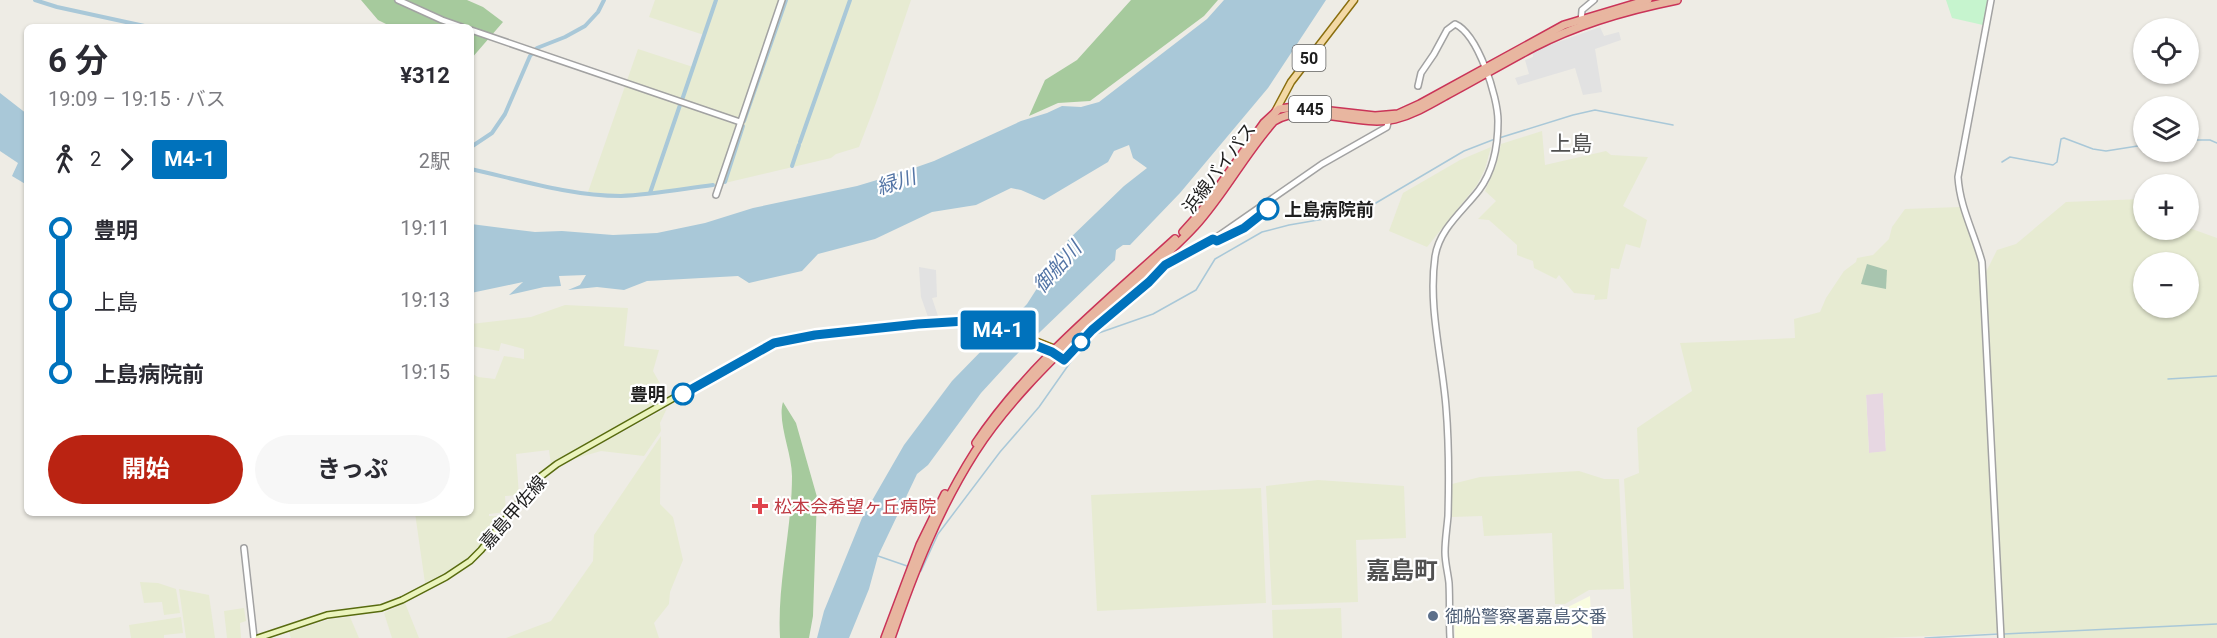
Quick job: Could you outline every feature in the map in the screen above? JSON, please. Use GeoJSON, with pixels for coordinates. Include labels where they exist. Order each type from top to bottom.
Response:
{"type":"FeatureCollection","features":[{"type":"Feature","properties":{"kind":"highway","name":"浜線バイパス"},"geometry":{"type":"LineString","coordinates":[[1581,22],[1648,0]]}},
{"type":"Feature","properties":{"kind":"highway","name":"浜線バイパス"},"geometry":{"type":"LineString","coordinates":[[1055,352],[1195,227],[1274,117],[1294,113],[1371,121],[1421,110],[1564,25],[1677,0]]}},
{"type":"Feature","properties":{"kind":"highway","name":"445"},"geometry":{"type":"LineString","coordinates":[[885,638],[920,545],[966,457],[985,429],[1055,352]]}},
{"type":"Feature","properties":{"kind":"highway","name":"445"},"geometry":{"type":"LineString","coordinates":[[891,638],[917,566],[952,490],[989,432],[1055,352]]}},
{"type":"Feature","properties":{"kind":"main road","name":"50"},"geometry":{"type":"LineString","coordinates":[[1274,117],[1291,82],[1354,0]]}},
{"type":"Feature","properties":{"kind":"main road"},"geometry":{"type":"LineString","coordinates":[[755,352],[774,343],[815,335],[952,321],[991,326],[1055,352]]}},
{"type":"Feature","properties":{"kind":"main road","name":"嘉島甲佐線"},"geometry":{"type":"LineString","coordinates":[[258,638],[327,615],[381,608],[402,600],[446,577],[470,561],[481,550],[526,492],[557,464],[755,352]]}},
{"type":"Feature","properties":{"kind":"street"},"geometry":{"type":"LineString","coordinates":[[398,0],[453,24]]}},
{"type":"Feature","properties":{"kind":"street"},"geometry":{"type":"LineString","coordinates":[[716,195],[782,0]]}},
{"type":"Feature","properties":{"kind":"street"},"geometry":{"type":"LineString","coordinates":[[1581,22],[1582,10],[1594,0]]}},
{"type":"Feature","properties":{"kind":"street"},"geometry":{"type":"LineString","coordinates":[[1991,0],[1958,177],[1961,204],[1983,262],[2001,638]]}},
{"type":"Feature","properties":{"kind":"street"},"geometry":{"type":"LineString","coordinates":[[1418,86],[1421,73],[1447,30],[1455,24],[1467,33],[1485,71],[1498,110],[1494,159],[1481,188],[1445,230],[1435,254],[1437,330],[1446,416],[1448,506],[1445,556],[1449,581],[1450,638]]}},
{"type":"Feature","properties":{"kind":"street"},"geometry":{"type":"LineString","coordinates":[[474,31],[740,123]]}},
{"type":"Feature","properties":{"kind":"street"},"geometry":{"type":"LineString","coordinates":[[1055,352],[1062,359],[1066,359],[1092,330],[1149,282],[1165,265],[1213,239],[1305,175],[1387,127],[1389,118]]}},
{"type":"Feature","properties":{"kind":"street"},"geometry":{"type":"LineString","coordinates":[[244,548],[254,638]]}},
{"type":"Feature","properties":{"kind":"shaded area"},"geometry":{"type":"Polygon","coordinates":[[[655,0],[911,0],[859,147],[836,154],[831,158],[725,183],[639,194],[588,192],[638,49],[693,67],[704,35],[649,17],[655,0]]]}},
{"type":"Feature","properties":{"kind":"shaded area"},"geometry":{"type":"Polygon","coordinates":[[[1600,27],[1604,36],[1619,32],[1621,40],[1595,49],[1602,92],[1583,95],[1575,68],[1518,85],[1515,78],[1529,74],[1525,60],[1533,57],[1533,51],[1600,27]]]}},
{"type":"Feature","properties":{"kind":"shaded area"},"geometry":{"type":"Polygon","coordinates":[[[1542,131],[1545,165],[1606,151],[1611,155],[1648,157],[1623,206],[1647,220],[1640,248],[1626,244],[1619,269],[1611,268],[1607,299],[1594,300],[1595,295],[1574,293],[1559,275],[1556,279],[1534,268],[1533,261],[1517,255],[1517,245],[1489,220],[1478,219],[1496,201],[1485,191],[1496,165],[1501,144],[1542,131]]]}},
{"type":"Feature","properties":{"kind":"shaded area"},"geometry":{"type":"Polygon","coordinates":[[[1491,147],[1485,169],[1477,185],[1427,247],[1389,231],[1403,193],[1460,160],[1491,147]]]}},
{"type":"Feature","properties":{"kind":"shaded area"},"geometry":{"type":"Polygon","coordinates":[[[2133,199],[2133,240],[2199,240],[2199,232],[2217,238],[2217,638],[2004,638],[1986,272],[1997,250],[2016,244],[2066,202],[2133,199]]]}},
{"type":"Feature","properties":{"kind":"shaded area"},"geometry":{"type":"Polygon","coordinates":[[[1960,207],[1981,274],[1998,633],[1883,638],[1633,638],[1624,479],[1639,473],[1637,428],[1692,391],[1680,343],[1795,338],[1794,319],[1820,312],[1826,298],[1844,271],[1856,262],[1857,258],[1873,255],[1889,239],[1892,227],[1905,209],[1960,207]],[[1883,393],[1866,395],[1869,453],[1886,451],[1883,393]]]}},
{"type":"Feature","properties":{"kind":"shaded area"},"geometry":{"type":"Polygon","coordinates":[[[1867,264],[1887,270],[1886,289],[1861,284],[1867,264]]]}},
{"type":"Feature","properties":{"kind":"shaded area"},"geometry":{"type":"Polygon","coordinates":[[[919,267],[936,270],[937,297],[932,298],[938,316],[928,317],[921,297],[919,267]]]}},
{"type":"Feature","properties":{"kind":"shaded area"},"geometry":{"type":"Polygon","coordinates":[[[565,305],[628,308],[624,346],[659,350],[653,371],[667,396],[653,396],[656,405],[551,465],[549,450],[516,454],[519,495],[505,496],[506,512],[489,514],[489,516],[498,516],[501,519],[486,539],[460,565],[425,583],[415,516],[474,516],[474,375],[495,379],[504,356],[524,359],[524,349],[501,343],[499,351],[474,347],[474,324],[531,317],[565,305]]]}},
{"type":"Feature","properties":{"kind":"shaded area"},"geometry":{"type":"Polygon","coordinates":[[[1883,393],[1886,452],[1869,453],[1866,394],[1883,393]]]}},
{"type":"Feature","properties":{"kind":"shaded area"},"geometry":{"type":"Polygon","coordinates":[[[667,408],[660,423],[661,431],[644,456],[601,451],[573,459],[667,408]]]}},
{"type":"Feature","properties":{"kind":"shaded area"},"geometry":{"type":"Polygon","coordinates":[[[661,436],[660,504],[673,517],[683,560],[670,592],[669,604],[654,623],[659,638],[506,638],[551,621],[593,561],[594,535],[661,436]]]}},
{"type":"Feature","properties":{"kind":"shaded area"},"geometry":{"type":"Polygon","coordinates":[[[1579,471],[1604,479],[1619,479],[1624,589],[1589,590],[1565,604],[1555,604],[1552,533],[1484,536],[1482,516],[1452,517],[1452,484],[1480,477],[1579,471]]]}},
{"type":"Feature","properties":{"kind":"shaded area"},"geometry":{"type":"Polygon","coordinates":[[[1318,480],[1404,486],[1406,538],[1356,540],[1358,602],[1272,605],[1266,486],[1318,480]]]}},
{"type":"Feature","properties":{"kind":"shaded area"},"geometry":{"type":"Polygon","coordinates":[[[1261,488],[1266,603],[1097,611],[1091,495],[1261,488]]]}},
{"type":"Feature","properties":{"kind":"shaded area"},"geometry":{"type":"Polygon","coordinates":[[[140,582],[158,583],[176,589],[180,613],[164,615],[162,602],[144,603],[140,582]]]}},
{"type":"Feature","properties":{"kind":"shaded area"},"geometry":{"type":"Polygon","coordinates":[[[179,589],[209,595],[215,638],[186,638],[179,589]]]}},
{"type":"Feature","properties":{"kind":"shaded area"},"geometry":{"type":"Polygon","coordinates":[[[1590,596],[1592,638],[1455,638],[1454,611],[1566,608],[1590,596]]]}},
{"type":"Feature","properties":{"kind":"shaded area"},"geometry":{"type":"Polygon","coordinates":[[[405,603],[419,638],[392,638],[384,613],[405,603]]]}},
{"type":"Feature","properties":{"kind":"shaded area"},"geometry":{"type":"Polygon","coordinates":[[[244,608],[246,621],[240,623],[241,638],[227,638],[224,611],[244,608]]]}},
{"type":"Feature","properties":{"kind":"shaded area"},"geometry":{"type":"Polygon","coordinates":[[[1341,608],[1342,638],[1273,638],[1272,610],[1341,608]]]}},
{"type":"Feature","properties":{"kind":"shaded area"},"geometry":{"type":"Polygon","coordinates":[[[181,617],[183,633],[164,635],[164,638],[131,638],[129,625],[181,617]]]}},
{"type":"Feature","properties":{"kind":"shaded area"},"geometry":{"type":"Polygon","coordinates":[[[350,617],[359,638],[291,638],[289,632],[331,619],[350,617]]]}},
{"type":"Feature","properties":{"kind":"green space"},"geometry":{"type":"Polygon","coordinates":[[[361,0],[467,0],[483,7],[503,22],[474,56],[474,24],[386,24],[378,20],[361,0]]]}},
{"type":"Feature","properties":{"kind":"green space"},"geometry":{"type":"Polygon","coordinates":[[[1131,0],[1218,0],[1204,16],[1090,101],[1058,103],[1029,116],[1045,80],[1077,60],[1131,0]]]}},
{"type":"Feature","properties":{"kind":"green space"},"geometry":{"type":"Polygon","coordinates":[[[1946,0],[1988,0],[1983,25],[1952,18],[1946,0]]]}},
{"type":"Feature","properties":{"kind":"green space"},"geometry":{"type":"Polygon","coordinates":[[[783,402],[796,423],[817,497],[813,616],[809,638],[780,638],[781,597],[792,476],[783,428],[783,402]]]}},
{"type":"Feature","properties":{"kind":"water"},"geometry":{"type":"Polygon","coordinates":[[[1224,0],[1326,0],[1268,88],[1180,193],[1130,245],[1123,245],[1116,250],[1115,260],[1014,357],[981,393],[928,465],[917,474],[878,556],[869,589],[849,638],[817,638],[824,611],[862,518],[904,445],[952,381],[1027,304],[1068,240],[1124,186],[1147,168],[1133,158],[1129,145],[1114,151],[1108,162],[1044,200],[1011,188],[976,205],[932,212],[875,239],[818,254],[802,271],[749,283],[738,276],[647,281],[624,290],[597,287],[568,290],[580,285],[586,275],[559,276],[561,286],[544,287],[509,295],[523,282],[474,292],[474,224],[535,232],[562,231],[613,235],[657,233],[705,223],[753,208],[857,186],[934,161],[1021,121],[1062,106],[1081,107],[1099,102],[1207,19],[1224,0]]]}},
{"type":"Feature","properties":{"kind":"water"},"geometry":{"type":"Polygon","coordinates":[[[0,93],[24,112],[24,183],[12,176],[18,163],[0,151],[0,93]]]}},
{"type":"Feature","properties":{"kind":"waterway"},"geometry":{"type":"LineString","coordinates":[[35,0],[135,24]]}},
{"type":"Feature","properties":{"kind":"waterway"},"geometry":{"type":"LineString","coordinates":[[474,145],[492,133],[505,114],[530,56],[537,48],[585,26],[598,12],[604,0]]}},
{"type":"Feature","properties":{"kind":"waterway"},"geometry":{"type":"LineString","coordinates":[[682,100],[716,0]]}},
{"type":"Feature","properties":{"kind":"waterway"},"geometry":{"type":"LineString","coordinates":[[744,121],[786,0]]}},
{"type":"Feature","properties":{"kind":"waterway"},"geometry":{"type":"LineString","coordinates":[[800,142],[850,0]]}},
{"type":"Feature","properties":{"kind":"waterway"},"geometry":{"type":"LineString","coordinates":[[650,193],[680,105]]}},
{"type":"Feature","properties":{"kind":"waterway"},"geometry":{"type":"LineString","coordinates":[[1499,138],[1595,110],[1673,125]]}},
{"type":"Feature","properties":{"kind":"waterway"},"geometry":{"type":"LineString","coordinates":[[725,182],[743,126]]}},
{"type":"Feature","properties":{"kind":"waterway"},"geometry":{"type":"LineString","coordinates":[[2002,162],[2010,157],[2053,165],[2057,162],[2061,139],[2064,138],[2093,149],[2106,151],[2133,147]]}},
{"type":"Feature","properties":{"kind":"waterway"},"geometry":{"type":"LineString","coordinates":[[917,570],[921,571],[938,534],[1000,452],[1039,407],[1079,350],[1093,335],[1153,314],[1196,290],[1215,259],[1262,232],[1364,210],[1464,151],[1495,139]]}},
{"type":"Feature","properties":{"kind":"waterway"},"geometry":{"type":"LineString","coordinates":[[2199,140],[2210,140],[2217,143]]}},
{"type":"Feature","properties":{"kind":"waterway"},"geometry":{"type":"LineString","coordinates":[[792,166],[799,145]]}},
{"type":"Feature","properties":{"kind":"waterway"},"geometry":{"type":"LineString","coordinates":[[474,170],[546,187],[602,195],[644,194],[713,185]]}},
{"type":"Feature","properties":{"kind":"waterway"},"geometry":{"type":"LineString","coordinates":[[2168,379],[2217,376]]}},
{"type":"Feature","properties":{"kind":"waterway"},"geometry":{"type":"LineString","coordinates":[[878,556],[910,567]]}},
{"type":"Feature","properties":{"kind":"waterway"},"geometry":{"type":"LineString","coordinates":[[2004,634],[2217,624]]}},
{"type":"Feature","properties":{"kind":"waterway"},"geometry":{"type":"LineString","coordinates":[[1925,638],[1999,634]]}},
{"type":"Feature","properties":{"kind":"bus line","name":"M4-1"},"geometry":{"type":"LineString","coordinates":[[683,394],[774,343],[815,335],[918,324],[966,321],[979,323],[1052,352],[1064,360],[1092,330],[1174,258],[1213,239],[1217,241],[1239,231],[1268,209]]}},
{"type":"Feature","properties":{"kind":"place","name":"上島病院前"},"geometry":{"type":"Point","coordinates":[1268,209]}},
{"type":"Feature","properties":{"kind":"place","name":"豊明"},"geometry":{"type":"Point","coordinates":[683,394]}},
{"type":"Feature","properties":{"kind":"place","name":"松本会希望ヶ丘病院"},"geometry":{"type":"Point","coordinates":[760,506]}},
{"type":"Feature","properties":{"kind":"place","name":"御船警察署嘉島交番"},"geometry":{"type":"Point","coordinates":[1433,616]}},
{"type":"Feature","properties":{"kind":"district","name":"上島"},"geometry":{"type":"Point","coordinates":[1571,144]}},
{"type":"Feature","properties":{"kind":"district","name":"嘉島町"},"geometry":{"type":"Point","coordinates":[1402,571]}},
{"type":"Feature","properties":{"kind":"water label","name":"緑川"},"geometry":{"type":"Point","coordinates":[896,182]}},
{"type":"Feature","properties":{"kind":"water label","name":"御船川"},"geometry":{"type":"Point","coordinates":[1057,267]}}]}
